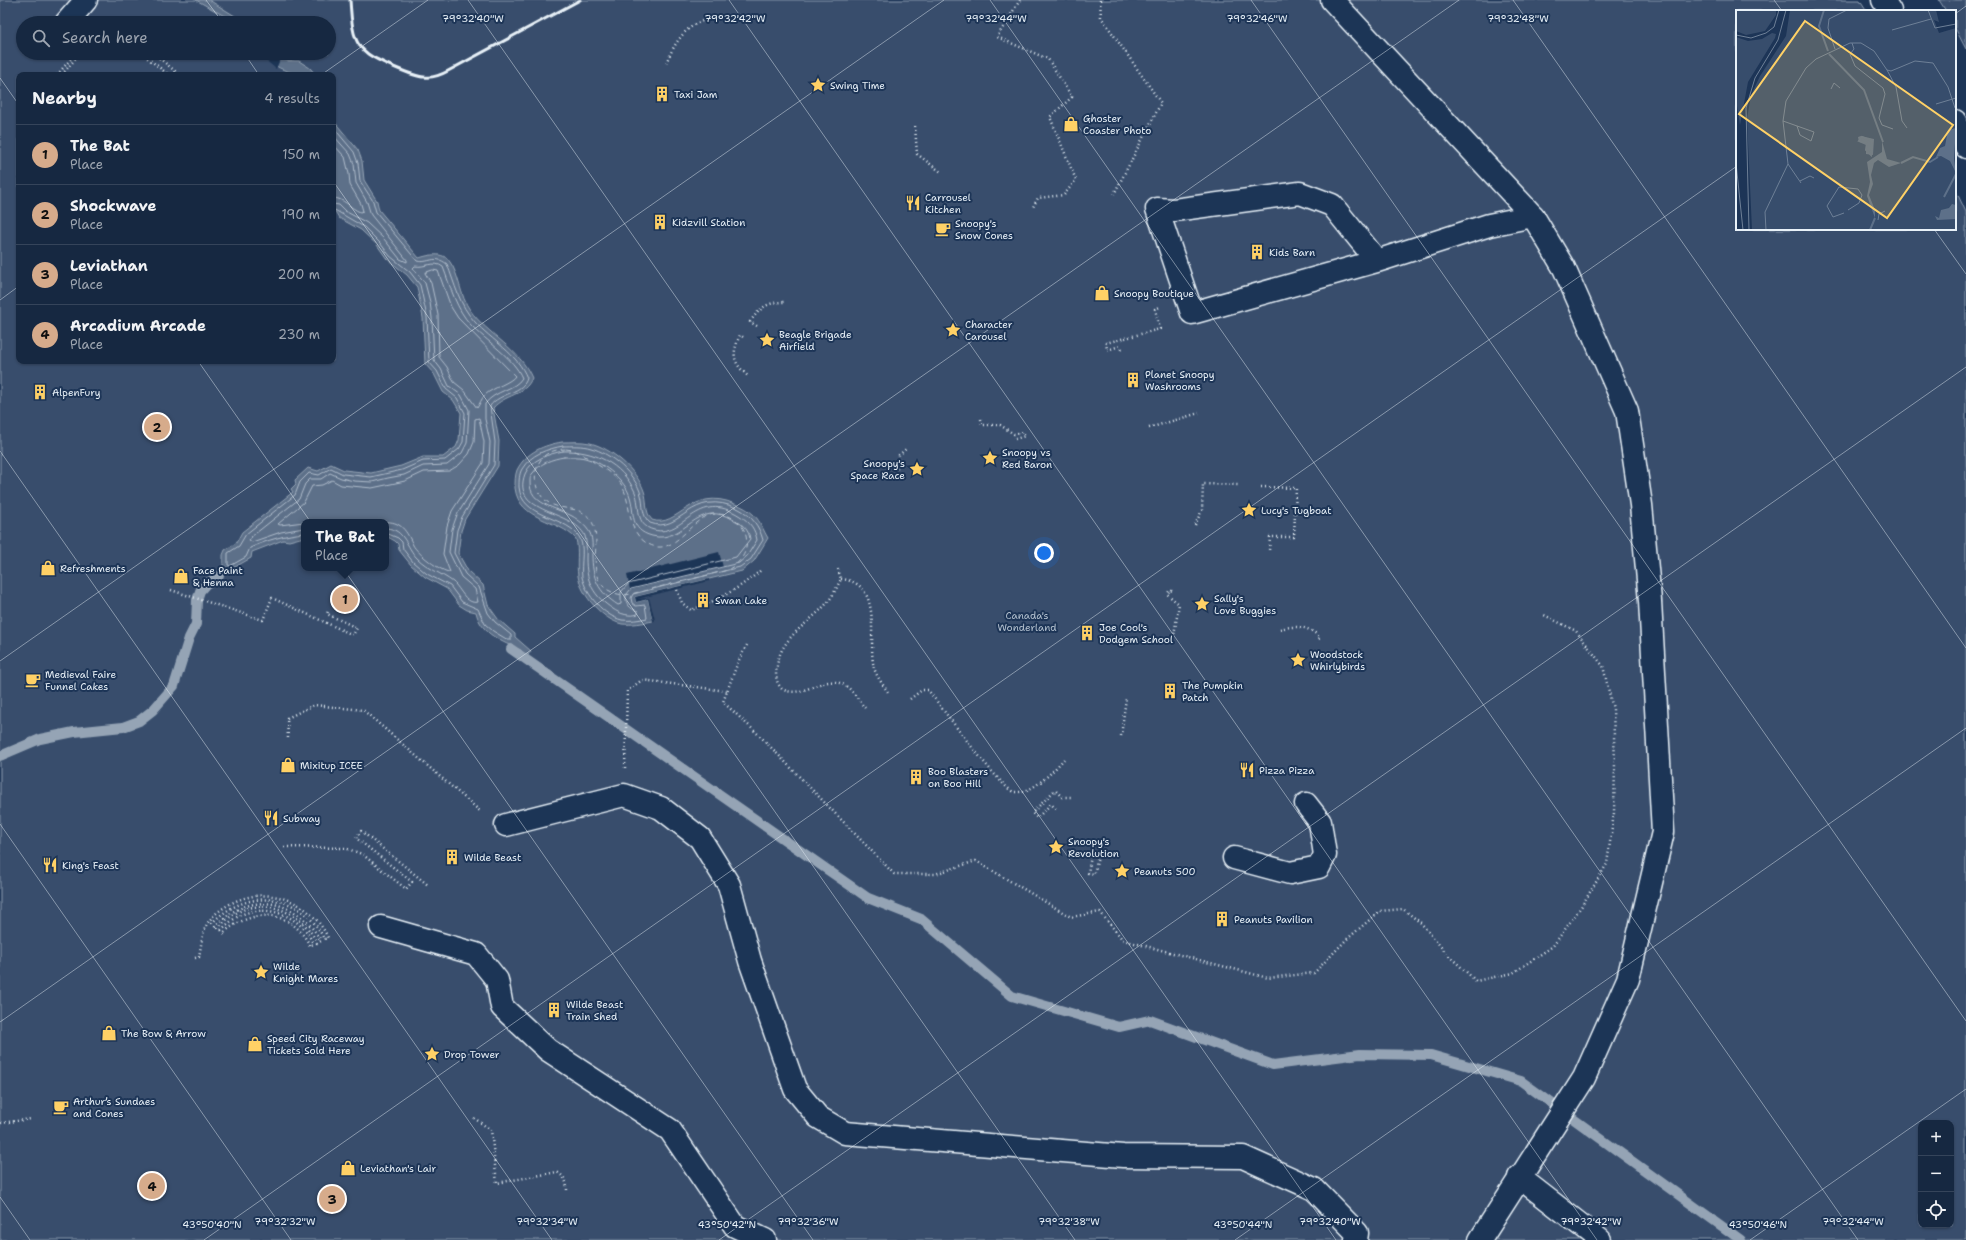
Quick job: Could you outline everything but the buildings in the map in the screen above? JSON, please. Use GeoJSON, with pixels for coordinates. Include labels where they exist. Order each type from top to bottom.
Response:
{"type":"FeatureCollection","features":[{"type":"Feature","properties":{"kind":"main road"},"geometry":{"type":"LineString","coordinates":[[72,16],[86,0]]}},
{"type":"Feature","properties":{"kind":"main road"},"geometry":{"type":"LineString","coordinates":[[1332,0],[1533,216],[1564,268],[1627,411],[1641,505],[1650,609],[1663,832],[1628,979],[1584,1078],[1519,1177],[1480,1240]]}},
{"type":"Feature","properties":{"kind":"main road"},"geometry":{"type":"LineString","coordinates":[[1883,0],[1889,10]]}},
{"type":"Feature","properties":{"kind":"main road"},"geometry":{"type":"LineString","coordinates":[[1956,123],[1966,147]]}},
{"type":"Feature","properties":{"kind":"main road"},"geometry":{"type":"LineString","coordinates":[[1377,261],[1332,205],[1300,193],[1174,210],[1157,210],[1192,314],[1377,261],[1489,225],[1533,216]]}},
{"type":"Feature","properties":{"kind":"main road"},"geometry":{"type":"LineString","coordinates":[[497,821],[624,795],[661,808],[700,838],[728,884],[750,961],[795,1090],[818,1117],[845,1133],[1123,1156],[1243,1156],[1314,1189],[1357,1233],[1356,1240]]}},
{"type":"Feature","properties":{"kind":"main road"},"geometry":{"type":"LineString","coordinates":[[1234,858],[1290,873],[1319,867],[1325,854],[1320,822],[1306,804]]}},
{"type":"Feature","properties":{"kind":"main road"},"geometry":{"type":"LineString","coordinates":[[380,927],[476,954],[497,980],[502,1007],[548,1050],[670,1130],[735,1226],[765,1240]]}},
{"type":"Feature","properties":{"kind":"main road"},"geometry":{"type":"LineString","coordinates":[[1519,1177],[1600,1240]]}},
{"type":"Feature","properties":{"kind":"path"},"geometry":{"type":"LineString","coordinates":[[1020,0],[997,37],[1048,59],[1072,98],[1050,117],[1076,180],[1064,195],[1038,198],[1032,209]]}},
{"type":"Feature","properties":{"kind":"path"},"geometry":{"type":"LineString","coordinates":[[1100,0],[1101,17],[1161,103],[1114,194]]}},
{"type":"Feature","properties":{"kind":"path"},"geometry":{"type":"LineString","coordinates":[[666,63],[678,39],[689,28],[707,19],[733,19]]}},
{"type":"Feature","properties":{"kind":"path"},"geometry":{"type":"LineString","coordinates":[[60,72],[70,60]]}},
{"type":"Feature","properties":{"kind":"path"},"geometry":{"type":"LineString","coordinates":[[64,72],[74,60]]}},
{"type":"Feature","properties":{"kind":"path"},"geometry":{"type":"LineString","coordinates":[[150,60],[165,72]]}},
{"type":"Feature","properties":{"kind":"path"},"geometry":{"type":"LineString","coordinates":[[162,60],[176,72]]}},
{"type":"Feature","properties":{"kind":"path"},"geometry":{"type":"LineString","coordinates":[[915,126],[917,154],[941,172]]}},
{"type":"Feature","properties":{"kind":"path"},"geometry":{"type":"LineString","coordinates":[[1122,349],[1120,346],[1107,350],[1106,343],[1160,329],[1155,309],[1187,299]]}},
{"type":"Feature","properties":{"kind":"path"},"geometry":{"type":"LineString","coordinates":[[757,326],[750,322],[758,311],[773,302],[784,302]]}},
{"type":"Feature","properties":{"kind":"path"},"geometry":{"type":"LineString","coordinates":[[743,337],[740,335],[733,356],[736,363],[749,377]]}},
{"type":"Feature","properties":{"kind":"path"},"geometry":{"type":"LineString","coordinates":[[1150,428],[1199,413]]}},
{"type":"Feature","properties":{"kind":"path"},"geometry":{"type":"LineString","coordinates":[[981,419],[982,425],[1000,426],[1014,434],[1023,432],[1024,436],[1015,439]]}},
{"type":"Feature","properties":{"kind":"path"},"geometry":{"type":"LineString","coordinates":[[898,468],[896,469],[898,458],[907,448]]}},
{"type":"Feature","properties":{"kind":"path"},"geometry":{"type":"LineString","coordinates":[[1195,525],[1202,510],[1203,484],[1239,486]]}},
{"type":"Feature","properties":{"kind":"path"},"geometry":{"type":"LineString","coordinates":[[1261,487],[1296,488],[1294,537],[1270,536],[1269,550]]}},
{"type":"Feature","properties":{"kind":"path"},"geometry":{"type":"LineString","coordinates":[[838,569],[841,579],[828,603],[785,643],[779,654],[776,679],[782,689],[793,693],[827,681],[838,682],[850,690],[864,708]]}},
{"type":"Feature","properties":{"kind":"path"},"geometry":{"type":"LineString","coordinates":[[677,590],[682,603],[691,610],[705,606],[754,577],[761,570]]}},
{"type":"Feature","properties":{"kind":"path"},"geometry":{"type":"LineString","coordinates":[[841,579],[852,581],[860,588],[869,600],[872,614],[874,668],[888,692]]}},
{"type":"Feature","properties":{"kind":"path"},"geometry":{"type":"LineString","coordinates":[[171,590],[225,606],[263,620],[272,598],[353,635],[356,628],[327,614],[328,611]]}},
{"type":"Feature","properties":{"kind":"path"},"geometry":{"type":"LineString","coordinates":[[1172,591],[1170,590],[1167,594],[1179,604],[1174,635]]}},
{"type":"Feature","properties":{"kind":"path"},"geometry":{"type":"LineString","coordinates":[[1280,629],[1301,627],[1317,635],[1320,638],[1318,640]]}},
{"type":"Feature","properties":{"kind":"path"},"geometry":{"type":"LineString","coordinates":[[624,795],[627,691],[642,680],[727,692]]}},
{"type":"Feature","properties":{"kind":"path"},"geometry":{"type":"LineString","coordinates":[[910,699],[922,690],[928,690],[985,764],[1005,787],[1012,792],[1021,791],[1035,785],[1050,774],[1064,759]]}},
{"type":"Feature","properties":{"kind":"path"},"geometry":{"type":"LineString","coordinates":[[1121,736],[1126,698]]}},
{"type":"Feature","properties":{"kind":"path"},"geometry":{"type":"LineString","coordinates":[[288,738],[287,718],[314,705],[363,710],[497,821]]}},
{"type":"Feature","properties":{"kind":"path"},"geometry":{"type":"LineString","coordinates":[[1056,809],[1051,804],[1037,818],[1032,813],[1055,790],[1062,797],[1071,797]]}},
{"type":"Feature","properties":{"kind":"path"},"geometry":{"type":"LineString","coordinates":[[284,847],[345,848],[354,850],[362,854],[406,889],[412,882],[356,838],[361,832],[428,885]]}},
{"type":"Feature","properties":{"kind":"path"},"geometry":{"type":"LineString","coordinates":[[1093,845],[1088,873],[1094,874],[1098,857]]}},
{"type":"Feature","properties":{"kind":"path"},"geometry":{"type":"LineString","coordinates":[[195,958],[199,957],[207,924],[211,922],[226,910],[242,902],[255,900],[274,900],[286,903],[303,912],[315,925],[324,939],[328,938],[318,922],[304,908],[291,901],[272,896],[252,896],[237,900],[224,907],[211,922]]}},
{"type":"Feature","properties":{"kind":"path"},"geometry":{"type":"LineString","coordinates":[[251,904],[275,904],[286,907],[302,916],[313,928],[321,941],[317,942],[308,927],[290,913],[266,907],[240,911],[216,927],[223,917],[239,908],[251,904]]}},
{"type":"Feature","properties":{"kind":"path"},"geometry":{"type":"LineString","coordinates":[[211,922],[225,934],[243,919],[268,915],[292,924],[305,936],[310,946],[314,944],[300,924],[280,913],[268,911],[246,913],[236,917],[221,930]]}},
{"type":"Feature","properties":{"kind":"path"},"geometry":{"type":"LineString","coordinates":[[474,1118],[491,1130],[497,1183],[557,1172],[563,1175],[567,1183],[567,1191]]}},
{"type":"Feature","properties":{"kind":"path"},"geometry":{"type":"LineString","coordinates":[[1,1123],[31,1119]]}},
{"type":"Feature","properties":{"kind":"green space","name":"Canada's Wonderland"},"geometry":{"type":"Polygon","coordinates":[[[0,0],[1860,0],[1866,10],[1736,10],[1736,230],[1956,230],[1956,191],[1966,212],[1966,1240],[0,1240],[0,0]]]}},
{"type":"Feature","properties":{"kind":"green space"},"geometry":{"type":"Polygon","coordinates":[[[1939,0],[1966,0],[1966,49],[1956,30],[1956,10],[1945,10],[1939,0]]]}},
{"type":"Feature","properties":{"kind":"water"},"geometry":{"type":"Polygon","coordinates":[[[196,0],[209,0],[235,16],[224,16],[196,0]]]}},
{"type":"Feature","properties":{"kind":"water"},"geometry":{"type":"Polygon","coordinates":[[[268,60],[299,61],[313,72],[290,72],[276,66],[268,60]]]}},
{"type":"Feature","properties":{"kind":"water"},"geometry":{"type":"Polygon","coordinates":[[[336,124],[358,150],[362,161],[364,180],[377,201],[379,210],[419,258],[440,255],[444,256],[450,262],[456,273],[464,298],[470,310],[477,319],[512,350],[527,368],[532,378],[529,384],[520,392],[503,400],[493,408],[499,441],[498,466],[465,519],[461,531],[458,553],[468,571],[483,585],[488,605],[498,619],[531,651],[528,655],[487,632],[482,626],[476,612],[467,610],[459,605],[447,589],[425,577],[411,565],[399,550],[398,544],[389,538],[389,519],[301,519],[301,538],[289,541],[283,540],[252,552],[251,558],[219,576],[223,566],[223,555],[225,550],[236,543],[242,532],[293,492],[291,489],[296,484],[295,480],[308,468],[318,471],[331,464],[344,470],[371,473],[401,466],[423,457],[443,457],[456,447],[459,440],[461,413],[453,400],[443,392],[434,374],[425,364],[423,318],[417,287],[407,275],[387,259],[377,245],[361,230],[339,218],[336,213],[336,124]]]}},
{"type":"Feature","properties":{"kind":"water"},"geometry":{"type":"Polygon","coordinates":[[[562,442],[590,443],[606,450],[622,461],[636,475],[641,483],[645,495],[647,510],[652,520],[661,521],[670,519],[696,503],[707,500],[720,500],[740,506],[750,511],[758,520],[768,538],[754,561],[742,571],[635,597],[636,602],[648,599],[653,621],[630,624],[615,622],[594,606],[583,591],[578,576],[576,539],[569,532],[532,513],[524,507],[518,499],[515,488],[515,479],[517,470],[525,458],[542,447],[562,442]]]}},
{"type":"Feature","properties":{"kind":"pier"},"geometry":{"type":"Polygon","coordinates":[[[266,60],[280,60],[276,69],[266,60]]]}},
{"type":"Feature","properties":{"kind":"pier"},"geometry":{"type":"Polygon","coordinates":[[[719,552],[723,567],[630,590],[627,575],[719,552]]]}},
{"type":"Feature","properties":{"kind":"pier"},"geometry":{"type":"Polygon","coordinates":[[[709,579],[709,581],[637,599],[649,598],[655,620],[653,622],[648,599],[636,602],[635,597],[709,579]]]}},
{"type":"Feature","properties":{"kind":"waterway"},"geometry":{"type":"LineString","coordinates":[[0,756],[40,739],[74,732],[123,727],[139,721],[153,710],[174,686],[189,638],[196,624],[197,600],[200,591],[206,584],[219,576]]}},
{"type":"Feature","properties":{"kind":"waterway"},"geometry":{"type":"LineString","coordinates":[[511,649],[868,898],[921,919],[1012,996],[1119,1027],[1150,1020],[1273,1065],[1360,1054],[1431,1055],[1521,1081],[1741,1240]]}},
{"type":"Feature","properties":{"kind":"ferry route"},"geometry":{"type":"LineString","coordinates":[[560,449],[566,449],[578,452],[585,456],[609,472],[619,481],[627,499],[632,523],[639,537],[645,542],[656,547],[666,546],[683,535],[699,520],[708,515],[718,514],[730,517],[738,522],[744,530],[746,549],[742,558],[735,565],[724,571],[631,594],[625,595],[613,593],[608,590],[601,584],[597,577],[595,532],[593,524],[589,518],[579,511],[555,506],[549,503],[544,499],[537,487],[535,475],[539,462],[548,453],[560,449]]}},
{"type":"Feature","properties":{"kind":"railway"},"geometry":{"type":"LineString","coordinates":[[350,0],[353,30],[359,45],[372,57],[395,68],[419,76],[427,77],[436,76],[445,72],[580,0]]}},
{"type":"Feature","properties":{"kind":"place","name":"Swing Time"},"geometry":{"type":"Point","coordinates":[818,85]}},
{"type":"Feature","properties":{"kind":"place","name":"Taxi Jam"},"geometry":{"type":"Point","coordinates":[662,94]}},
{"type":"Feature","properties":{"kind":"place","name":"Ghoster Coaster Photo"},"geometry":{"type":"Point","coordinates":[1071,124]}},
{"type":"Feature","properties":{"kind":"place","name":"Carrousel Kitchen"},"geometry":{"type":"Point","coordinates":[913,203]}},
{"type":"Feature","properties":{"kind":"place","name":"Kidzvill Station"},"geometry":{"type":"Point","coordinates":[660,222]}},
{"type":"Feature","properties":{"kind":"place","name":"Snoopy's Snow Cones"},"geometry":{"type":"Point","coordinates":[943,229]}},
{"type":"Feature","properties":{"kind":"place","name":"Kids Barn"},"geometry":{"type":"Point","coordinates":[1257,252]}},
{"type":"Feature","properties":{"kind":"place","name":"Snoopy Boutique"},"geometry":{"type":"Point","coordinates":[1102,293]}},
{"type":"Feature","properties":{"kind":"place","name":"Character Carousel"},"geometry":{"type":"Point","coordinates":[953,330]}},
{"type":"Feature","properties":{"kind":"place","name":"Beagle Brigade Airfield"},"geometry":{"type":"Point","coordinates":[767,340]}},
{"type":"Feature","properties":{"kind":"place","name":"Planet Snoopy Washrooms"},"geometry":{"type":"Point","coordinates":[1133,380]}},
{"type":"Feature","properties":{"kind":"place","name":"AlpenFury"},"geometry":{"type":"Point","coordinates":[40,392]}},
{"type":"Feature","properties":{"kind":"place","name":"Shockwave"},"geometry":{"type":"Point","coordinates":[157,427]}},
{"type":"Feature","properties":{"kind":"place","name":"Snoopy vs Red Baron"},"geometry":{"type":"Point","coordinates":[990,458]}},
{"type":"Feature","properties":{"kind":"place","name":"Snoopy's Space Race"},"geometry":{"type":"Point","coordinates":[917,469]}},
{"type":"Feature","properties":{"kind":"place","name":"Lucy's Tugboat"},"geometry":{"type":"Point","coordinates":[1249,510]}},
{"type":"Feature","properties":{"kind":"place","name":"Refreshments"},"geometry":{"type":"Point","coordinates":[48,568]}},
{"type":"Feature","properties":{"kind":"place","name":"Face Paint & Henna"},"geometry":{"type":"Point","coordinates":[181,576]}},
{"type":"Feature","properties":{"kind":"place","name":"The Bat"},"geometry":{"type":"Point","coordinates":[345,599]}},
{"type":"Feature","properties":{"kind":"place","name":"Swan Lake"},"geometry":{"type":"Point","coordinates":[703,600]}},
{"type":"Feature","properties":{"kind":"place","name":"Sally's Love Buggies"},"geometry":{"type":"Point","coordinates":[1202,604]}},
{"type":"Feature","properties":{"kind":"place","name":"Joe Cool's Dodgem School"},"geometry":{"type":"Point","coordinates":[1087,633]}},
{"type":"Feature","properties":{"kind":"place","name":"Woodstock Whirlybirds"},"geometry":{"type":"Point","coordinates":[1298,660]}},
{"type":"Feature","properties":{"kind":"place","name":"Medieval Faire Funnel Cakes"},"geometry":{"type":"Point","coordinates":[33,680]}},
{"type":"Feature","properties":{"kind":"place","name":"The Pumpkin Patch"},"geometry":{"type":"Point","coordinates":[1170,691]}},
{"type":"Feature","properties":{"kind":"place","name":"Mixitup ICEE"},"geometry":{"type":"Point","coordinates":[288,765]}},
{"type":"Feature","properties":{"kind":"place","name":"Pizza Pizza"},"geometry":{"type":"Point","coordinates":[1247,770]}},
{"type":"Feature","properties":{"kind":"place","name":"Boo Blasters on Boo Hill"},"geometry":{"type":"Point","coordinates":[916,777]}},
{"type":"Feature","properties":{"kind":"place","name":"Subway"},"geometry":{"type":"Point","coordinates":[271,818]}},
{"type":"Feature","properties":{"kind":"place","name":"Snoopy's Revolution"},"geometry":{"type":"Point","coordinates":[1056,847]}},
{"type":"Feature","properties":{"kind":"place","name":"Wilde Beast"},"geometry":{"type":"Point","coordinates":[452,857]}},
{"type":"Feature","properties":{"kind":"place","name":"King's Feast"},"geometry":{"type":"Point","coordinates":[50,865]}},
{"type":"Feature","properties":{"kind":"place","name":"Peanuts 500"},"geometry":{"type":"Point","coordinates":[1122,871]}},
{"type":"Feature","properties":{"kind":"place","name":"Peanuts Pavilion"},"geometry":{"type":"Point","coordinates":[1222,919]}},
{"type":"Feature","properties":{"kind":"place","name":"Wilde Knight Mares"},"geometry":{"type":"Point","coordinates":[261,972]}},
{"type":"Feature","properties":{"kind":"place","name":"Wilde Beast Train Shed"},"geometry":{"type":"Point","coordinates":[554,1010]}},
{"type":"Feature","properties":{"kind":"place","name":"The Bow & Arrow"},"geometry":{"type":"Point","coordinates":[109,1033]}},
{"type":"Feature","properties":{"kind":"place","name":"Speed City Raceway Tickets Sold Here"},"geometry":{"type":"Point","coordinates":[255,1044]}},
{"type":"Feature","properties":{"kind":"place","name":"Drop Tower"},"geometry":{"type":"Point","coordinates":[432,1054]}},
{"type":"Feature","properties":{"kind":"place","name":"Arthur’s Sundaes and Cones"},"geometry":{"type":"Point","coordinates":[61,1107]}},
{"type":"Feature","properties":{"kind":"place","name":"Leviathan's Lair"},"geometry":{"type":"Point","coordinates":[348,1168]}},
{"type":"Feature","properties":{"kind":"place","name":"Arcadium Arcade"},"geometry":{"type":"Point","coordinates":[152,1186]}},
{"type":"Feature","properties":{"kind":"place","name":"Leviathan"},"geometry":{"type":"Point","coordinates":[332,1199]}}]}
